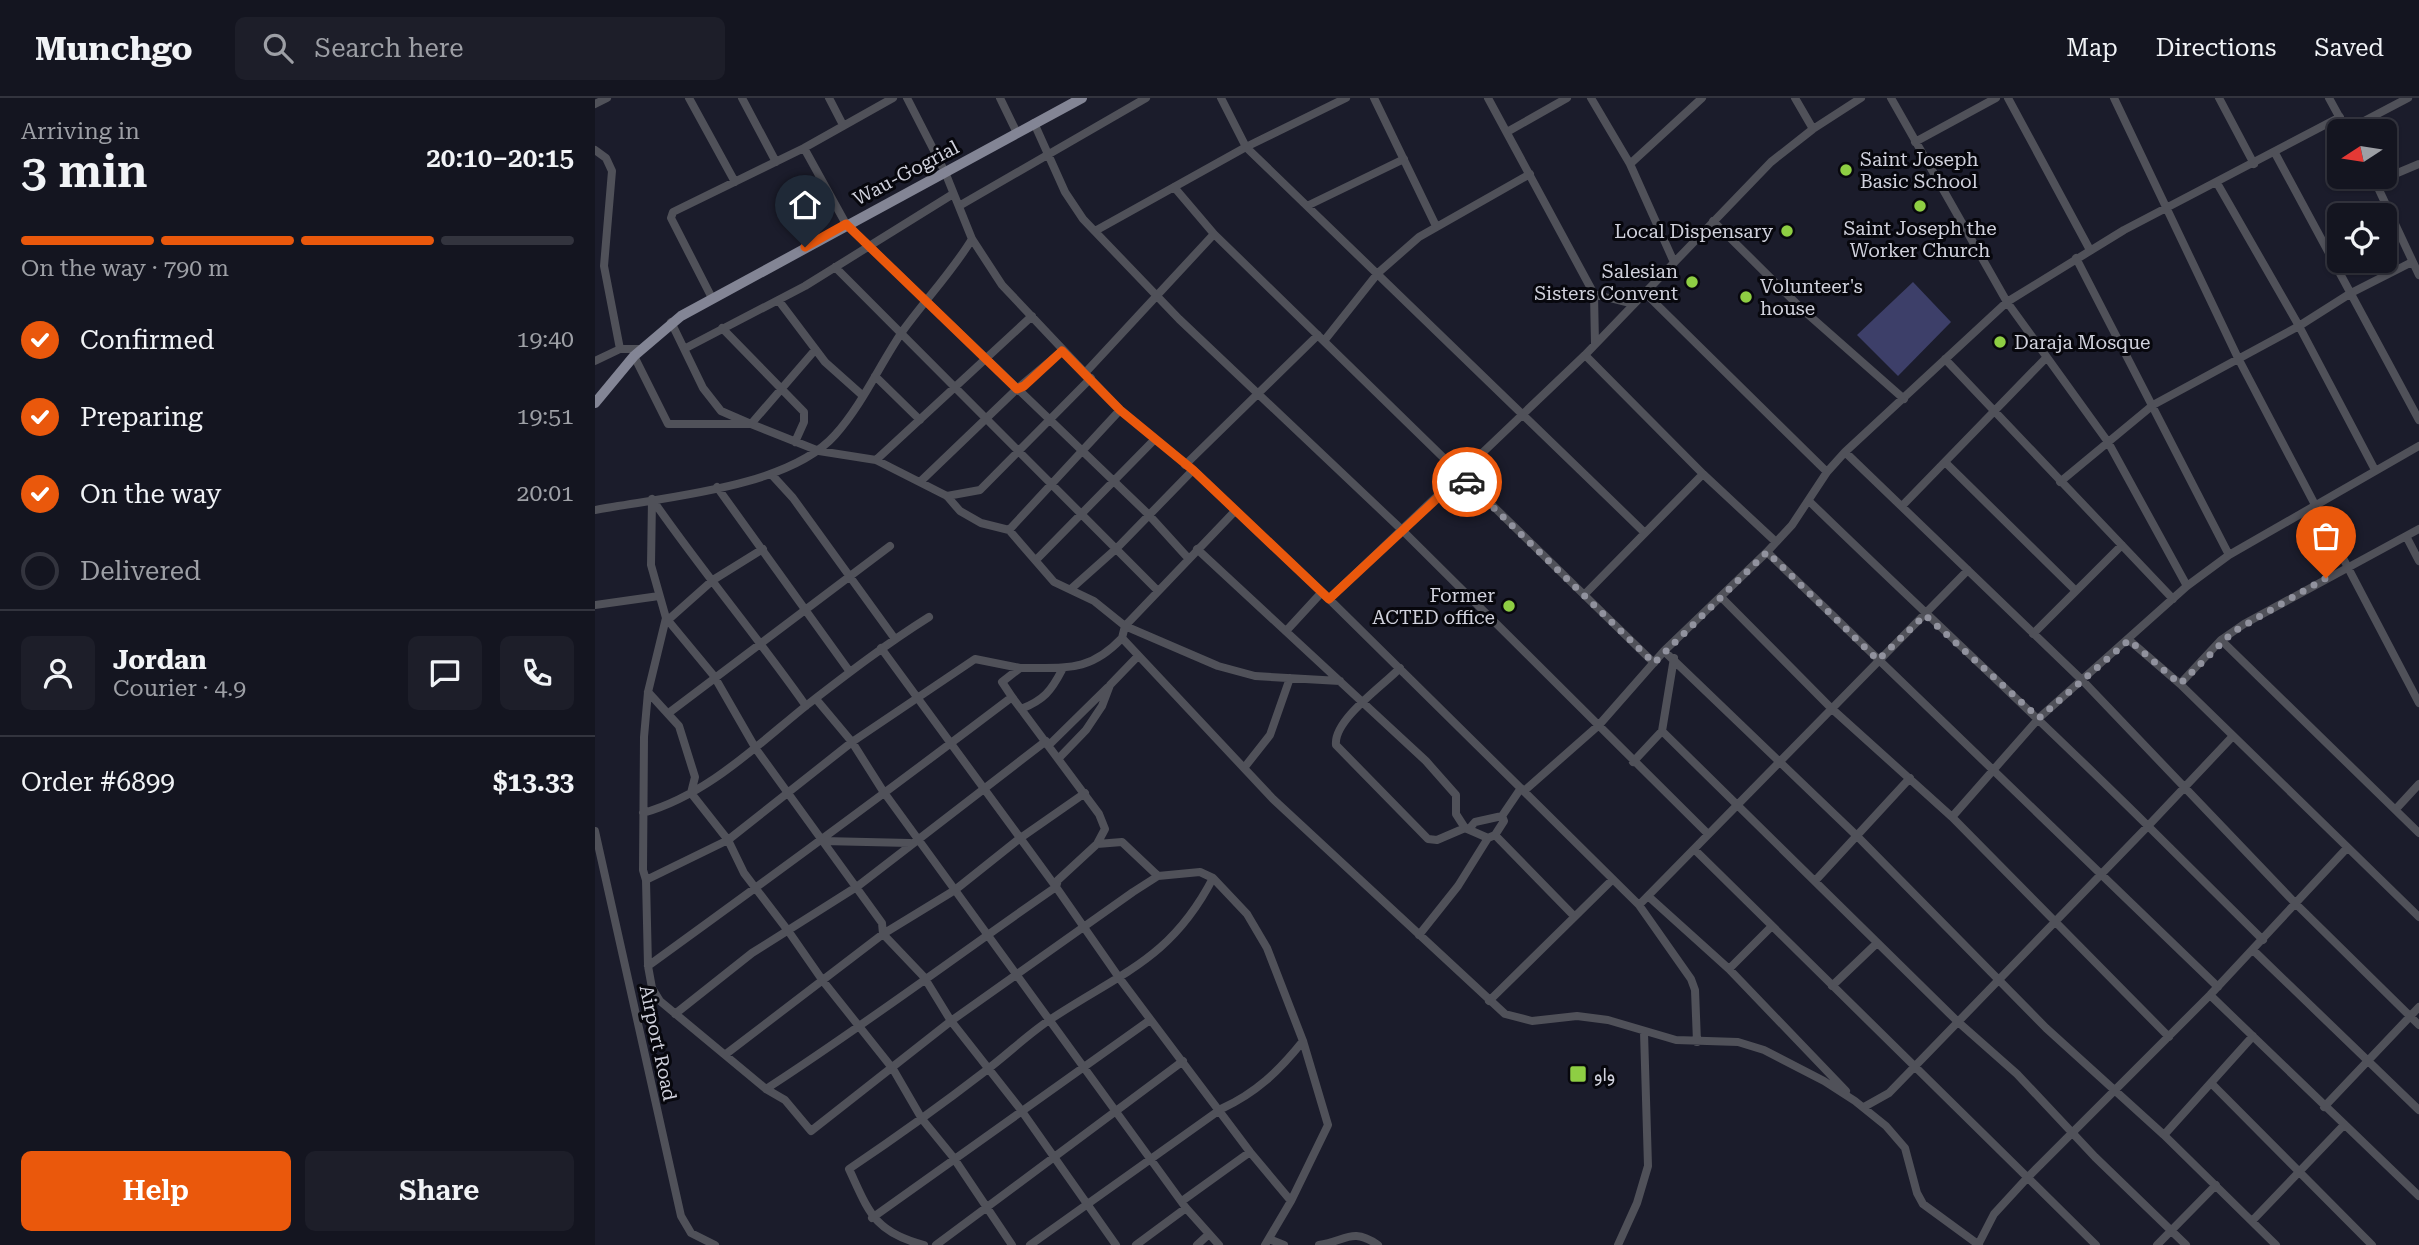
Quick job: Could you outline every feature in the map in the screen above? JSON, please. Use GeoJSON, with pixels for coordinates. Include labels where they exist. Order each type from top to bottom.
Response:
{"type":"FeatureCollection","features":[{"type":"Feature","properties":{"kind":"main road","name":"Wau-Gogrial"},"geometry":{"type":"LineString","coordinates":[[595,403],[638,352],[671,322],[846,224],[1082,98]]}},
{"type":"Feature","properties":{"kind":"street"},"geometry":{"type":"LineString","coordinates":[[595,104],[607,98]]}},
{"type":"Feature","properties":{"kind":"street"},"geometry":{"type":"LineString","coordinates":[[689,98],[735,182]]}},
{"type":"Feature","properties":{"kind":"street"},"geometry":{"type":"LineString","coordinates":[[742,98],[776,162]]}},
{"type":"Feature","properties":{"kind":"street"},"geometry":{"type":"LineString","coordinates":[[828,98],[843,125]]}},
{"type":"Feature","properties":{"kind":"street"},"geometry":{"type":"LineString","coordinates":[[712,298],[671,215],[804,148],[893,98]]}},
{"type":"Feature","properties":{"kind":"street"},"geometry":{"type":"LineString","coordinates":[[907,98],[945,172],[972,239],[1002,285],[1120,410],[1189,468],[1322,592],[1639,905],[1691,979],[1695,990],[1697,1042]]}},
{"type":"Feature","properties":{"kind":"street"},"geometry":{"type":"LineString","coordinates":[[1000,98],[1017,133]]}},
{"type":"Feature","properties":{"kind":"street"},"geometry":{"type":"LineString","coordinates":[[959,206],[1146,98]]}},
{"type":"Feature","properties":{"kind":"street"},"geometry":{"type":"LineString","coordinates":[[1221,98],[1247,147],[1644,532]]}},
{"type":"Feature","properties":{"kind":"street"},"geometry":{"type":"LineString","coordinates":[[1095,231],[1247,147],[1346,98]]}},
{"type":"Feature","properties":{"kind":"street"},"geometry":{"type":"LineString","coordinates":[[1374,98],[1436,226]]}},
{"type":"Feature","properties":{"kind":"street"},"geometry":{"type":"LineString","coordinates":[[1488,98],[1594,294],[1595,344]]}},
{"type":"Feature","properties":{"kind":"street"},"geometry":{"type":"LineString","coordinates":[[1507,132],[1567,98]]}},
{"type":"Feature","properties":{"kind":"street"},"geometry":{"type":"LineString","coordinates":[[1591,98],[1630,164],[1673,260]]}},
{"type":"Feature","properties":{"kind":"street"},"geometry":{"type":"LineString","coordinates":[[1795,98],[1813,129]]}},
{"type":"Feature","properties":{"kind":"street"},"geometry":{"type":"LineString","coordinates":[[1329,599],[1585,355],[1673,260],[1771,162],[1813,129],[1861,98]]}},
{"type":"Feature","properties":{"kind":"street"},"geometry":{"type":"LineString","coordinates":[[1891,98],[2007,302],[2108,442],[2186,586]]}},
{"type":"Feature","properties":{"kind":"street"},"geometry":{"type":"LineString","coordinates":[[1915,142],[1996,98]]}},
{"type":"Feature","properties":{"kind":"street"},"geometry":{"type":"LineString","coordinates":[[2008,98],[2090,250]]}},
{"type":"Feature","properties":{"kind":"street"},"geometry":{"type":"LineString","coordinates":[[2113,98],[2168,207],[2238,358],[2419,703]]}},
{"type":"Feature","properties":{"kind":"street"},"geometry":{"type":"LineString","coordinates":[[2219,98],[2254,164]]}},
{"type":"Feature","properties":{"kind":"street"},"geometry":{"type":"LineString","coordinates":[[1400,668],[1362,700],[1336,736],[1339,748],[1428,839],[1437,840],[1467,829],[1475,822],[1502,816],[1523,789],[1599,725],[1664,651],[1767,552],[1845,452],[2007,302],[2090,250],[2340,117],[2329,98]]}},
{"type":"Feature","properties":{"kind":"street"},"geometry":{"type":"LineString","coordinates":[[2369,119],[2408,98]]}},
{"type":"Feature","properties":{"kind":"street"},"geometry":{"type":"LineString","coordinates":[[1630,164],[1696,100]]}},
{"type":"Feature","properties":{"kind":"street"},"geometry":{"type":"LineString","coordinates":[[1034,123],[1074,208],[1157,297],[1401,529],[1708,834]]}},
{"type":"Feature","properties":{"kind":"street"},"geometry":{"type":"LineString","coordinates":[[804,148],[846,224],[984,360],[1148,514],[1188,558]]}},
{"type":"Feature","properties":{"kind":"street"},"geometry":{"type":"LineString","coordinates":[[595,150],[606,158],[612,171],[604,266],[620,349]]}},
{"type":"Feature","properties":{"kind":"street"},"geometry":{"type":"LineString","coordinates":[[2276,153],[2419,420]]}},
{"type":"Feature","properties":{"kind":"street"},"geometry":{"type":"LineString","coordinates":[[1309,205],[1404,159]]}},
{"type":"Feature","properties":{"kind":"street"},"geometry":{"type":"LineString","coordinates":[[2397,171],[2419,164]]}},
{"type":"Feature","properties":{"kind":"street"},"geometry":{"type":"LineString","coordinates":[[1072,588],[1117,548],[1259,393],[1321,338],[1378,273],[1436,226],[1530,174]]}},
{"type":"Feature","properties":{"kind":"street"},"geometry":{"type":"LineString","coordinates":[[2217,183],[2299,326],[2375,470]]}},
{"type":"Feature","properties":{"kind":"street"},"geometry":{"type":"LineString","coordinates":[[1174,187],[1214,234],[1654,663]]}},
{"type":"Feature","properties":{"kind":"street"},"geometry":{"type":"LineString","coordinates":[[2379,189],[2419,275]]}},
{"type":"Feature","properties":{"kind":"street"},"geometry":{"type":"LineString","coordinates":[[684,349],[779,301],[953,194]]}},
{"type":"Feature","properties":{"kind":"street"},"geometry":{"type":"LineString","coordinates":[[1713,221],[1803,310],[1904,399]]}},
{"type":"Feature","properties":{"kind":"street"},"geometry":{"type":"LineString","coordinates":[[671,322],[703,388],[721,411],[819,451],[876,460],[947,496],[979,490],[1019,451],[1050,420],[1214,234]]}},
{"type":"Feature","properties":{"kind":"street"},"geometry":{"type":"LineString","coordinates":[[595,510],[772,475],[819,451],[849,418],[901,335],[924,302],[955,267],[972,239]]}},
{"type":"Feature","properties":{"kind":"street"},"geometry":{"type":"LineString","coordinates":[[2076,258],[2229,555]]}},
{"type":"Feature","properties":{"kind":"street"},"geometry":{"type":"LineString","coordinates":[[2060,482],[2153,405],[2299,326],[2351,293],[2412,262]]}},
{"type":"Feature","properties":{"kind":"street"},"geometry":{"type":"LineString","coordinates":[[835,267],[1158,591]]}},
{"type":"Feature","properties":{"kind":"street"},"geometry":{"type":"LineString","coordinates":[[1644,292],[1827,472]]}},
{"type":"Feature","properties":{"kind":"street"},"geometry":{"type":"LineString","coordinates":[[1594,294],[1633,304]]}},
{"type":"Feature","properties":{"kind":"street"},"geometry":{"type":"LineString","coordinates":[[779,301],[815,350],[862,396]]}},
{"type":"Feature","properties":{"kind":"street"},"geometry":{"type":"LineString","coordinates":[[876,460],[1032,316]]}},
{"type":"Feature","properties":{"kind":"street"},"geometry":{"type":"LineString","coordinates":[[722,328],[804,412],[804,422],[795,442]]}},
{"type":"Feature","properties":{"kind":"street"},"geometry":{"type":"LineString","coordinates":[[595,361],[620,349],[638,352],[669,424],[751,424],[815,350]]}},
{"type":"Feature","properties":{"kind":"street"},"geometry":{"type":"LineString","coordinates":[[921,481],[1017,389],[1024,386],[1062,351]]}},
{"type":"Feature","properties":{"kind":"street"},"geometry":{"type":"LineString","coordinates":[[1585,355],[1703,474],[1776,542]]}},
{"type":"Feature","properties":{"kind":"street"},"geometry":{"type":"LineString","coordinates":[[1902,506],[2046,358]]}},
{"type":"Feature","properties":{"kind":"street"},"geometry":{"type":"LineString","coordinates":[[1945,359],[2173,599]]}},
{"type":"Feature","properties":{"kind":"street"},"geometry":{"type":"LineString","coordinates":[[875,376],[920,420]]}},
{"type":"Feature","properties":{"kind":"street"},"geometry":{"type":"LineString","coordinates":[[1009,530],[1120,410]]}},
{"type":"Feature","properties":{"kind":"street"},"geometry":{"type":"LineString","coordinates":[[1037,559],[1155,439]]}},
{"type":"Feature","properties":{"kind":"street"},"geometry":{"type":"LineString","coordinates":[[1952,817],[2039,718],[2186,586],[2229,555],[2419,446]]}},
{"type":"Feature","properties":{"kind":"street"},"geometry":{"type":"LineString","coordinates":[[1845,452],[2083,681],[2296,904],[2419,1025]]}},
{"type":"Feature","properties":{"kind":"street"},"geometry":{"type":"LineString","coordinates":[[1946,463],[2075,590]]}},
{"type":"Feature","properties":{"kind":"street"},"geometry":{"type":"LineString","coordinates":[[1584,595],[1703,474]]}},
{"type":"Feature","properties":{"kind":"street"},"geometry":{"type":"LineString","coordinates":[[772,475],[851,576],[895,639]]}},
{"type":"Feature","properties":{"kind":"street"},"geometry":{"type":"LineString","coordinates":[[717,487],[850,672]]}},
{"type":"Feature","properties":{"kind":"street"},"geometry":{"type":"LineString","coordinates":[[947,496],[960,511],[981,523],[1009,530],[1037,559],[1054,582],[1072,588],[1094,601],[1125,626],[1218,666],[1255,676],[1340,681]]}},
{"type":"Feature","properties":{"kind":"street"},"geometry":{"type":"LineString","coordinates":[[652,499],[763,644],[806,706]]}},
{"type":"Feature","properties":{"kind":"street"},"geometry":{"type":"LineString","coordinates":[[652,499],[651,565],[667,619],[714,676],[757,749],[883,923],[883,934],[924,978],[951,1021],[1021,1110],[1116,1245]]}},
{"type":"Feature","properties":{"kind":"street"},"geometry":{"type":"LineString","coordinates":[[1809,501],[1925,615],[2039,718],[2263,940]]}},
{"type":"Feature","properties":{"kind":"street"},"geometry":{"type":"LineString","coordinates":[[646,880],[728,840],[852,742],[920,699],[975,659],[1020,668],[1062,670],[1111,650],[1122,638],[1125,626],[1235,511]]}},
{"type":"Feature","properties":{"kind":"street"},"geometry":{"type":"LineString","coordinates":[[2180,684],[2221,640],[2244,624],[2346,566],[2419,529]]}},
{"type":"Feature","properties":{"kind":"street"},"geometry":{"type":"LineString","coordinates":[[2406,536],[2419,561]]}},
{"type":"Feature","properties":{"kind":"street"},"geometry":{"type":"LineString","coordinates":[[2033,634],[2122,545]]}},
{"type":"Feature","properties":{"kind":"street"},"geometry":{"type":"LineString","coordinates":[[670,712],[714,676],[763,644],[890,547]]}},
{"type":"Feature","properties":{"kind":"street"},"geometry":{"type":"LineString","coordinates":[[763,549],[713,580],[667,619],[648,692],[643,870],[646,880],[649,966],[655,996],[766,1089],[785,1100],[811,1130],[893,1069],[951,1021],[1083,926],[1159,876],[1200,872],[1213,878],[1247,914],[1266,947],[1303,1041],[1328,1125],[1291,1201],[1267,1242],[1284,1245]]}},
{"type":"Feature","properties":{"kind":"street"},"geometry":{"type":"LineString","coordinates":[[1198,549],[1362,700],[1456,795],[1456,814],[1467,829],[1491,836],[1574,916]]}},
{"type":"Feature","properties":{"kind":"street"},"geometry":{"type":"LineString","coordinates":[[1767,552],[2218,987]]}},
{"type":"Feature","properties":{"kind":"street"},"geometry":{"type":"LineString","coordinates":[[1639,905],[1968,570]]}},
{"type":"Feature","properties":{"kind":"street"},"geometry":{"type":"LineString","coordinates":[[1287,630],[1322,592]]}},
{"type":"Feature","properties":{"kind":"street"},"geometry":{"type":"LineString","coordinates":[[595,605],[659,596]]}},
{"type":"Feature","properties":{"kind":"street"},"geometry":{"type":"LineString","coordinates":[[1721,597],[1831,708],[1952,817],[2169,1037]]}},
{"type":"Feature","properties":{"kind":"street"},"geometry":{"type":"LineString","coordinates":[[643,813],[669,806],[757,749],[806,706],[881,648],[929,617]]}},
{"type":"Feature","properties":{"kind":"street"},"geometry":{"type":"LineString","coordinates":[[1122,638],[1244,768],[1505,1014],[1520,1020],[1577,1016],[1608,1020],[1644,1032],[1697,1042],[1738,1042],[1764,1050],[1864,1107],[1905,1148],[1917,1193],[1923,1204],[1978,1245],[1994,1213],[2218,987],[2347,848]]}},
{"type":"Feature","properties":{"kind":"street"},"geometry":{"type":"LineString","coordinates":[[2129,640],[2180,684],[2419,916]]}},
{"type":"Feature","properties":{"kind":"street"},"geometry":{"type":"LineString","coordinates":[[2221,640],[2419,833]]}},
{"type":"Feature","properties":{"kind":"street"},"geometry":{"type":"LineString","coordinates":[[881,648],[1150,1020],[1220,1109],[1249,1152],[1291,1201]]}},
{"type":"Feature","properties":{"kind":"street"},"geometry":{"type":"LineString","coordinates":[[1664,651],[1780,760],[1998,978],[2276,1245]]}},
{"type":"Feature","properties":{"kind":"street"},"geometry":{"type":"LineString","coordinates":[[675,1014],[752,953],[858,886],[1047,743],[1138,656]]}},
{"type":"Feature","properties":{"kind":"street"},"geometry":{"type":"LineString","coordinates":[[1633,762],[1662,731],[1674,658]]}},
{"type":"Feature","properties":{"kind":"street"},"geometry":{"type":"LineString","coordinates":[[766,1089],[862,1028],[924,978],[1056,887],[1058,880],[1097,844],[1105,829],[1100,814],[1002,682],[1020,668]]}},
{"type":"Feature","properties":{"kind":"street"},"geometry":{"type":"LineString","coordinates":[[1021,709],[1041,701],[1052,691],[1062,670]]}},
{"type":"Feature","properties":{"kind":"street"},"geometry":{"type":"LineString","coordinates":[[1244,768],[1269,735],[1290,678]]}},
{"type":"Feature","properties":{"kind":"street"},"geometry":{"type":"LineString","coordinates":[[1059,758],[1086,730],[1102,706],[1110,685]]}},
{"type":"Feature","properties":{"kind":"street"},"geometry":{"type":"LineString","coordinates":[[648,692],[670,712],[680,726],[695,778],[691,793]]}},
{"type":"Feature","properties":{"kind":"street"},"geometry":{"type":"LineString","coordinates":[[649,966],[823,841],[883,792],[1013,697]]}},
{"type":"Feature","properties":{"kind":"street"},"geometry":{"type":"LineString","coordinates":[[816,699],[852,742],[914,841],[988,934],[1184,1205],[1219,1245]]}},
{"type":"Feature","properties":{"kind":"street"},"geometry":{"type":"LineString","coordinates":[[1662,731],[2074,1132],[2095,1157],[2186,1245]]}},
{"type":"Feature","properties":{"kind":"street"},"geometry":{"type":"LineString","coordinates":[[1864,1107],[1889,1093],[2233,736]]}},
{"type":"Feature","properties":{"kind":"street"},"geometry":{"type":"LineString","coordinates":[[1815,881],[1910,778]]}},
{"type":"Feature","properties":{"kind":"street"},"geometry":{"type":"LineString","coordinates":[[2396,809],[2419,784]]}},
{"type":"Feature","properties":{"kind":"street"},"geometry":{"type":"LineString","coordinates":[[691,793],[728,840],[744,873],[757,887],[823,981],[893,1069],[922,1119],[953,1157],[1012,1245]]}},
{"type":"Feature","properties":{"kind":"street"},"geometry":{"type":"LineString","coordinates":[[726,1054],[883,934],[955,890],[1019,839],[1085,793]]}},
{"type":"Feature","properties":{"kind":"street"},"geometry":{"type":"LineString","coordinates":[[1419,935],[1504,821],[1502,816]]}},
{"type":"Feature","properties":{"kind":"street","name":"Airport Road"},"geometry":{"type":"LineString","coordinates":[[595,831],[681,1216],[691,1233],[715,1245]]}},
{"type":"Feature","properties":{"kind":"street"},"geometry":{"type":"LineString","coordinates":[[823,841],[914,841]]}},
{"type":"Feature","properties":{"kind":"street"},"geometry":{"type":"LineString","coordinates":[[1097,844],[1122,842],[1159,876]]}},
{"type":"Feature","properties":{"kind":"street"},"geometry":{"type":"LineString","coordinates":[[1694,849],[1912,1067],[2096,1245]]}},
{"type":"Feature","properties":{"kind":"street"},"geometry":{"type":"LineString","coordinates":[[924,1245],[905,1240],[872,1218],[849,1169],[922,1119],[1051,1019],[1120,979],[1182,929],[1213,878]]}},
{"type":"Feature","properties":{"kind":"street"},"geometry":{"type":"LineString","coordinates":[[1489,1001],[1612,880]]}},
{"type":"Feature","properties":{"kind":"street"},"geometry":{"type":"LineString","coordinates":[[1648,896],[1729,969],[1855,1101]]}},
{"type":"Feature","properties":{"kind":"street"},"geometry":{"type":"LineString","coordinates":[[1729,969],[1771,927]]}},
{"type":"Feature","properties":{"kind":"street"},"geometry":{"type":"LineString","coordinates":[[1832,986],[1877,943]]}},
{"type":"Feature","properties":{"kind":"street"},"geometry":{"type":"LineString","coordinates":[[2253,950],[2419,1110]]}},
{"type":"Feature","properties":{"kind":"street"},"geometry":{"type":"LineString","coordinates":[[2210,995],[2343,1126],[2419,1196]]}},
{"type":"Feature","properties":{"kind":"street"},"geometry":{"type":"LineString","coordinates":[[2324,1107],[2419,1007]]}},
{"type":"Feature","properties":{"kind":"street"},"geometry":{"type":"LineString","coordinates":[[872,1218],[953,1157],[1150,1020]]}},
{"type":"Feature","properties":{"kind":"street"},"geometry":{"type":"LineString","coordinates":[[1618,1245],[1637,1203],[1648,1166],[1644,1032]]}},
{"type":"Feature","properties":{"kind":"street"},"geometry":{"type":"LineString","coordinates":[[2164,1135],[2253,1035]]}},
{"type":"Feature","properties":{"kind":"street"},"geometry":{"type":"LineString","coordinates":[[1030,1245],[1220,1109],[1249,1096],[1280,1069],[1303,1041]]}},
{"type":"Feature","properties":{"kind":"street"},"geometry":{"type":"LineString","coordinates":[[936,1245],[1183,1061]]}},
{"type":"Feature","properties":{"kind":"street"},"geometry":{"type":"LineString","coordinates":[[2211,1083],[2372,1245]]}},
{"type":"Feature","properties":{"kind":"street"},"geometry":{"type":"LineString","coordinates":[[2252,1221],[2343,1126]]}},
{"type":"Feature","properties":{"kind":"street"},"geometry":{"type":"LineString","coordinates":[[1136,1245],[1249,1152]]}},
{"type":"Feature","properties":{"kind":"street"},"geometry":{"type":"LineString","coordinates":[[2157,1245],[2216,1185]]}},
{"type":"Feature","properties":{"kind":"street"},"geometry":{"type":"LineString","coordinates":[[1196,1245],[1209,1234]]}},
{"type":"Feature","properties":{"kind":"street"},"geometry":{"type":"LineString","coordinates":[[1319,1245],[1345,1236],[1361,1234],[1378,1245]]}},
{"type":"Feature","properties":{"kind":"shaded area"},"geometry":{"type":"Polygon","coordinates":[[[1913,282],[1951,322],[1898,376],[1857,335],[1913,282]]]}},
{"type":"Feature","properties":{"kind":"way so far"},"geometry":{"type":"LineString","coordinates":[[1467,482],[1654,663],[1767,552],[1878,660],[1925,615],[2039,718],[2129,640],[2180,684],[2221,640],[2326,578]]}},
{"type":"Feature","properties":{"kind":"place","name":"Saint Joseph Basic School"},"geometry":{"type":"Point","coordinates":[1846,170]}},
{"type":"Feature","properties":{"kind":"place","name":"Saint Joseph the Worker Church"},"geometry":{"type":"Point","coordinates":[1920,206]}},
{"type":"Feature","properties":{"kind":"place","name":"Local Dispensary"},"geometry":{"type":"Point","coordinates":[1787,231]}},
{"type":"Feature","properties":{"kind":"place","name":"Salesian Sisters Convent"},"geometry":{"type":"Point","coordinates":[1692,282]}},
{"type":"Feature","properties":{"kind":"place","name":"Volunteer's house"},"geometry":{"type":"Point","coordinates":[1746,297]}},
{"type":"Feature","properties":{"kind":"place","name":"Daraja Mosque"},"geometry":{"type":"Point","coordinates":[2000,342]}},
{"type":"Feature","properties":{"kind":"place","name":"Former ACTED office"},"geometry":{"type":"Point","coordinates":[1509,606]}},
{"type":"Feature","properties":{"kind":"place","name":"واو"},"geometry":{"type":"Point","coordinates":[1578,1074]}},
{"type":"Feature","properties":{"kind":"route"},"geometry":{"type":"LineString","coordinates":[[805,247],[846,224],[1017,389],[1024,386],[1062,351],[1120,410],[1193,470],[1329,599],[1401,529],[1461,476],[1467,482]]}}]}
